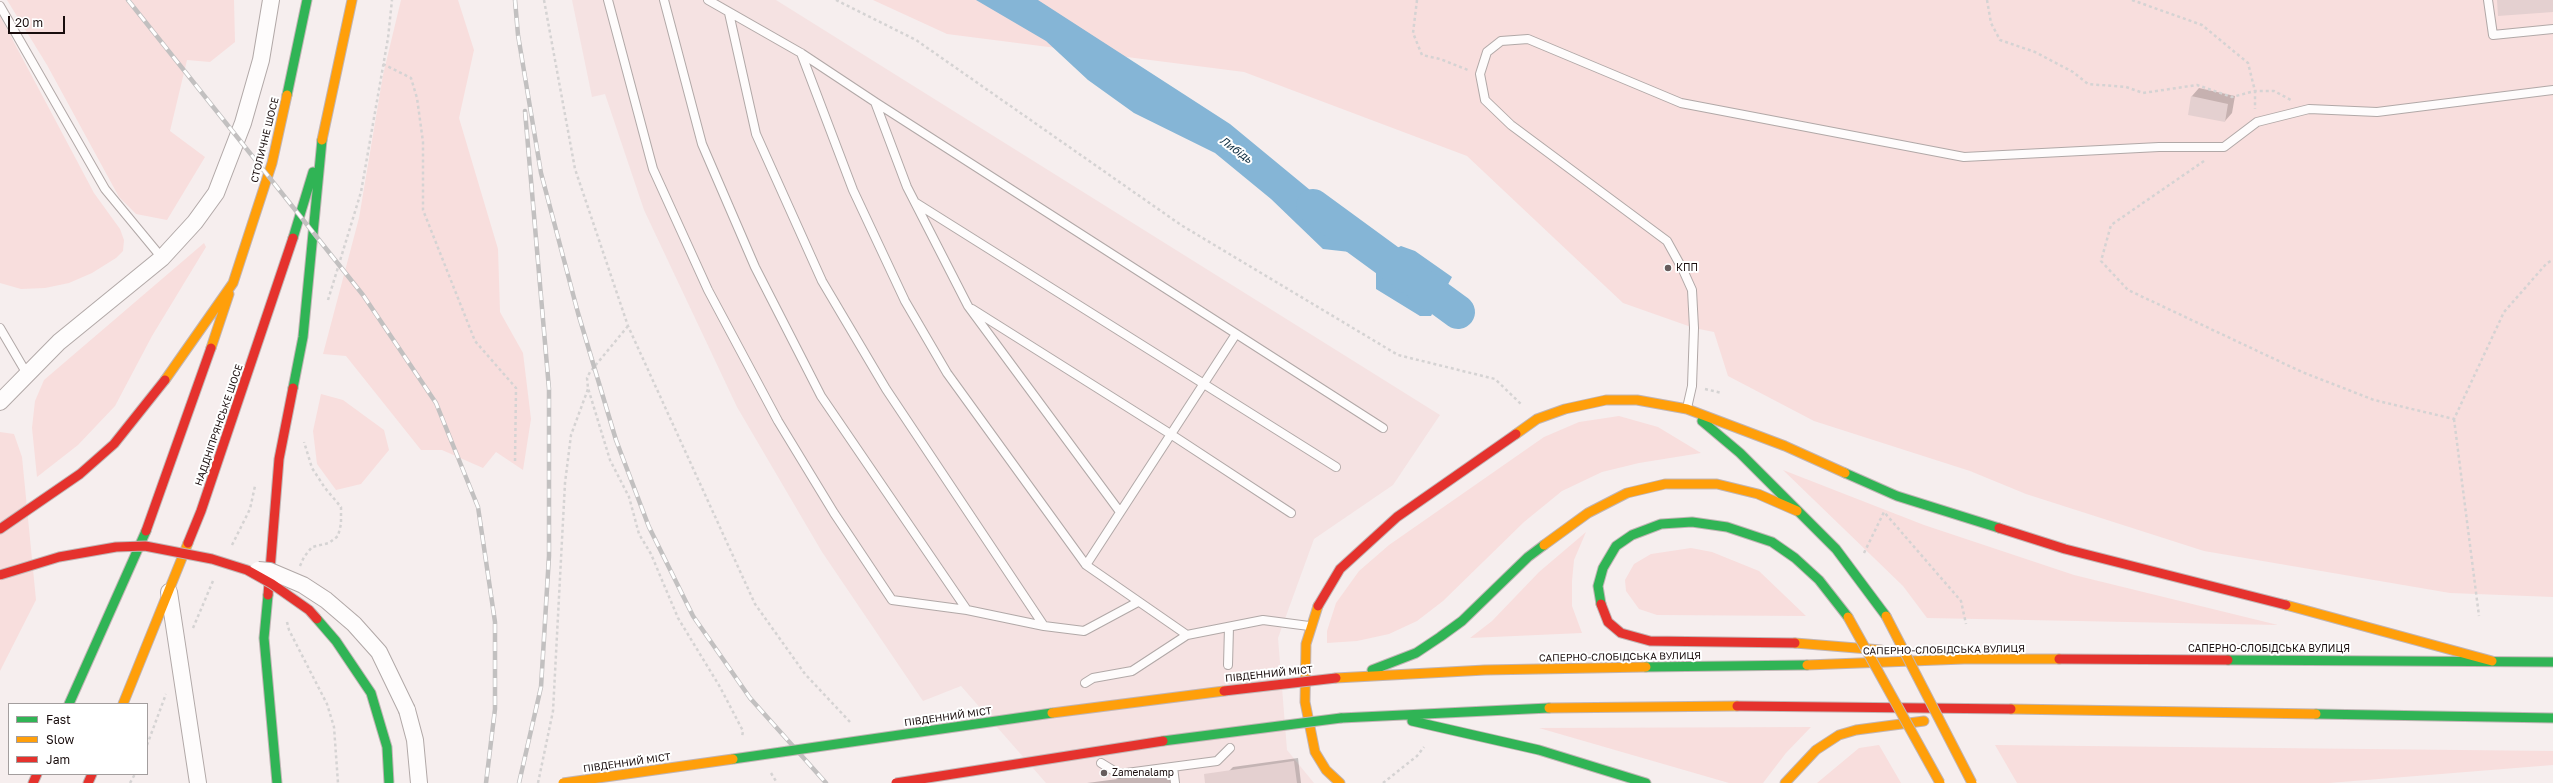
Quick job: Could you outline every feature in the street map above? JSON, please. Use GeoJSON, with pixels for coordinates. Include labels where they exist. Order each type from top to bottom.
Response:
{"type":"FeatureCollection","features":[{"type":"Feature","properties":{"kind":"main road","name":"СТОЛИЧНЕ ШОСЕ"},"geometry":{"type":"LineString","coordinates":[[232,283],[272,163],[307,0]]}},
{"type":"Feature","properties":{"kind":"main road"},"geometry":{"type":"LineString","coordinates":[[277,783],[264,638],[280,449],[303,337],[320,148],[352,0]]}},
{"type":"Feature","properties":{"kind":"main road","name":"НАДДНІПРЯНСЬКЕ ШОСЕ"},"geometry":{"type":"LineString","coordinates":[[123,703],[201,511],[288,255],[320,148]]}},
{"type":"Feature","properties":{"kind":"main road"},"geometry":{"type":"LineString","coordinates":[[0,529],[80,474],[114,444],[193,342],[232,283]]}},
{"type":"Feature","properties":{"kind":"main road"},"geometry":{"type":"LineString","coordinates":[[69,703],[143,540],[189,415],[232,283]]}},
{"type":"Feature","properties":{"kind":"main road"},"geometry":{"type":"LineString","coordinates":[[1340,783],[1326,770],[1315,752],[1305,702],[1305,672],[1310,626],[1315,612],[1340,569],[1397,517],[1537,419],[1565,409],[1606,400],[1637,400],[1687,409],[1785,446],[1897,496],[2065,549],[2294,607],[2492,661]]}},
{"type":"Feature","properties":{"kind":"main road"},"geometry":{"type":"LineString","coordinates":[[1687,409],[1740,453],[1796,511],[1836,549],[1886,616],[1972,783]]}},
{"type":"Feature","properties":{"kind":"main road"},"geometry":{"type":"LineString","coordinates":[[1740,453],[1744,471]]}},
{"type":"Feature","properties":{"kind":"main road"},"geometry":{"type":"LineString","coordinates":[[1356,676],[1416,653],[1462,621],[1528,556],[1588,513],[1627,493],[1657,486],[1717,484],[1738,481]]}},
{"type":"Feature","properties":{"kind":"main road"},"geometry":{"type":"LineString","coordinates":[[1717,484],[1758,494],[1796,511]]}},
{"type":"Feature","properties":{"kind":"main road"},"geometry":{"type":"LineString","coordinates":[[1940,783],[1848,616],[1819,580],[1795,558],[1772,542],[1727,527],[1692,522],[1661,524],[1632,535],[1616,546],[1603,568],[1598,586],[1600,601],[1608,622],[1621,633],[1650,642],[1811,643],[1891,651],[1964,659]]}},
{"type":"Feature","properties":{"kind":"main road"},"geometry":{"type":"LineString","coordinates":[[0,575],[59,556],[116,547],[145,546],[212,559],[247,570],[272,584],[310,610],[336,640],[360,674],[371,693],[381,721],[387,747],[389,783]]}},
{"type":"Feature","properties":{"kind":"main road","name":"САПЕРНО-СЛОБІДСЬКА ВУЛИЦЯ"},"geometry":{"type":"LineString","coordinates":[[1336,678],[1485,670],[1796,665],[1964,659],[2553,662]]}},
{"type":"Feature","properties":{"kind":"main road","name":"ПІВДЕННИЙ МІСТ"},"geometry":{"type":"LineString","coordinates":[[563,783],[1160,698],[1336,678]]}},
{"type":"Feature","properties":{"kind":"main road"},"geometry":{"type":"LineString","coordinates":[[896,783],[1159,742],[1341,718],[1518,708],[1791,706],[2031,711],[2553,718]]}},
{"type":"Feature","properties":{"kind":"main road"},"geometry":{"type":"LineString","coordinates":[[1786,783],[1816,750],[1839,735],[1856,730],[1919,721],[2031,711]]}},
{"type":"Feature","properties":{"kind":"main road"},"geometry":{"type":"LineString","coordinates":[[1381,715],[1539,750],[1646,783]]}},
{"type":"Feature","properties":{"kind":"street"},"geometry":{"type":"LineString","coordinates":[[0,402],[64,338],[162,258],[195,222],[216,193],[243,123],[260,60],[271,0]]}},
{"type":"Feature","properties":{"kind":"street"},"geometry":{"type":"LineString","coordinates":[[247,570],[270,572],[303,585],[354,624],[380,652],[407,710],[416,740],[419,783]]}},
{"type":"Feature","properties":{"kind":"street"},"geometry":{"type":"LineString","coordinates":[[169,592],[198,783]]}},
{"type":"Feature","properties":{"kind":"lane"},"geometry":{"type":"LineString","coordinates":[[608,0],[654,169],[708,290],[778,421],[834,513],[892,600],[967,610],[1044,626],[1084,631],[1138,602]]}},
{"type":"Feature","properties":{"kind":"lane"},"geometry":{"type":"LineString","coordinates":[[664,0],[702,144],[755,266],[821,396],[967,610]]}},
{"type":"Feature","properties":{"kind":"lane"},"geometry":{"type":"LineString","coordinates":[[708,0],[802,53],[875,102],[1383,428]]}},
{"type":"Feature","properties":{"kind":"lane"},"geometry":{"type":"LineString","coordinates":[[2488,0],[2493,35],[2553,30]]}},
{"type":"Feature","properties":{"kind":"lane"},"geometry":{"type":"LineString","coordinates":[[0,6],[105,189],[162,258]]}},
{"type":"Feature","properties":{"kind":"lane"},"geometry":{"type":"LineString","coordinates":[[729,13],[756,134],[822,281],[886,389],[1044,626]]}},
{"type":"Feature","properties":{"kind":"lane"},"geometry":{"type":"LineString","coordinates":[[1687,409],[1692,386],[1694,349],[1692,290],[1667,241],[1511,125],[1485,100],[1480,74],[1487,52],[1501,41],[1528,39],[1681,103],[1964,157],[2159,147],[2224,147],[2257,122],[2309,110],[2377,112],[2553,90]]}},
{"type":"Feature","properties":{"kind":"lane"},"geometry":{"type":"LineString","coordinates":[[802,53],[853,190],[905,301],[947,373],[1086,565],[1187,635]]}},
{"type":"Feature","properties":{"kind":"lane"},"geometry":{"type":"LineString","coordinates":[[875,102],[915,203],[968,306],[1120,512]]}},
{"type":"Feature","properties":{"kind":"lane"},"geometry":{"type":"LineString","coordinates":[[915,203],[1336,467]]}},
{"type":"Feature","properties":{"kind":"lane"},"geometry":{"type":"LineString","coordinates":[[968,306],[1172,435],[1291,513]]}},
{"type":"Feature","properties":{"kind":"lane"},"geometry":{"type":"LineString","coordinates":[[0,328],[27,374]]}},
{"type":"Feature","properties":{"kind":"lane"},"geometry":{"type":"LineString","coordinates":[[1086,565],[1172,435],[1236,334]]}},
{"type":"Feature","properties":{"kind":"lane"},"geometry":{"type":"LineString","coordinates":[[1085,682],[1093,678],[1132,671],[1187,635],[1264,620],[1310,626]]}},
{"type":"Feature","properties":{"kind":"lane"},"geometry":{"type":"LineString","coordinates":[[1228,665],[1230,627]]}},
{"type":"Feature","properties":{"kind":"lane"},"geometry":{"type":"LineString","coordinates":[[1101,764],[1119,774],[1217,761],[1230,748]]}},
{"type":"Feature","properties":{"kind":"lane"},"geometry":{"type":"LineString","coordinates":[[1173,767],[1176,783]]}},
{"type":"Feature","properties":{"kind":"path"},"geometry":{"type":"LineString","coordinates":[[327,302],[360,192],[383,64],[392,0]]}},
{"type":"Feature","properties":{"kind":"path"},"geometry":{"type":"LineString","coordinates":[[544,0],[561,102],[575,169],[628,326],[755,604],[805,674],[854,726]]}},
{"type":"Feature","properties":{"kind":"path"},"geometry":{"type":"LineString","coordinates":[[836,0],[916,40],[1181,225],[1398,356],[1495,379],[1537,419]]}},
{"type":"Feature","properties":{"kind":"path"},"geometry":{"type":"LineString","coordinates":[[1417,0],[1413,33],[1422,55],[1440,59],[1480,74]]}},
{"type":"Feature","properties":{"kind":"path"},"geometry":{"type":"LineString","coordinates":[[1987,0],[1991,22],[2000,40],[2035,52],[2073,72],[2088,84],[2126,87],[2143,93],[2197,85],[2232,97],[2255,91],[2274,91],[2309,110]]}},
{"type":"Feature","properties":{"kind":"path"},"geometry":{"type":"LineString","coordinates":[[2132,0],[2202,25],[2248,63],[2255,91],[2257,122]]}},
{"type":"Feature","properties":{"kind":"path"},"geometry":{"type":"LineString","coordinates":[[383,64],[411,78],[417,98],[423,142],[423,210],[475,341],[516,388],[515,463]]}},
{"type":"Feature","properties":{"kind":"path"},"geometry":{"type":"LineString","coordinates":[[2224,147],[2111,225],[2101,261],[2128,290],[2302,372],[2374,400],[2454,419]]}},
{"type":"Feature","properties":{"kind":"path"},"geometry":{"type":"LineString","coordinates":[[2479,616],[2454,419],[2504,312],[2547,263],[2553,260]]}},
{"type":"Feature","properties":{"kind":"path"},"geometry":{"type":"LineString","coordinates":[[628,326],[590,372],[587,378],[588,388],[610,460],[629,497],[639,534],[651,554],[678,618],[720,687],[743,731],[742,738]]}},
{"type":"Feature","properties":{"kind":"path"},"geometry":{"type":"LineString","coordinates":[[538,783],[553,711],[565,483],[571,435],[588,388]]}},
{"type":"Feature","properties":{"kind":"path"},"geometry":{"type":"LineString","coordinates":[[1864,553],[1884,512],[1961,601],[1966,624]]}},
{"type":"Feature","properties":{"kind":"path"},"geometry":{"type":"LineString","coordinates":[[1383,783],[1417,756],[1424,747]]}},
{"type":"Feature","properties":{"kind":"shaded area"},"geometry":{"type":"Polygon","coordinates":[[[7,0],[234,0],[235,42],[210,62],[187,60],[170,131],[205,157],[167,220],[136,214],[119,197],[47,65],[7,0]]]}},
{"type":"Feature","properties":{"kind":"shaded area"},"geometry":{"type":"Polygon","coordinates":[[[401,0],[458,0],[474,50],[459,118],[498,249],[500,312],[523,353],[531,419],[523,470],[496,452],[483,468],[442,450],[421,450],[346,356],[323,354],[359,218],[383,75],[401,0]]]}},
{"type":"Feature","properties":{"kind":"shaded area"},"geometry":{"type":"Polygon","coordinates":[[[572,0],[776,0],[1440,415],[1393,485],[1314,539],[1278,638],[1287,750],[1314,783],[1046,783],[961,686],[923,701],[822,552],[737,407],[644,210],[605,94],[592,97],[572,0]]]}},
{"type":"Feature","properties":{"kind":"shaded area"},"geometry":{"type":"Polygon","coordinates":[[[873,0],[2553,0],[2553,597],[2450,593],[2204,551],[2026,494],[1970,471],[1814,421],[1728,376],[1714,332],[1694,328],[1623,303],[1467,156],[1244,72],[947,34],[873,0]]]}},
{"type":"Feature","properties":{"kind":"shaded area"},"geometry":{"type":"Polygon","coordinates":[[[0,16],[94,193],[120,229],[124,240],[123,251],[116,258],[92,273],[69,283],[45,288],[21,289],[0,283],[0,16]]]}},
{"type":"Feature","properties":{"kind":"shaded area"},"geometry":{"type":"Polygon","coordinates":[[[204,243],[206,247],[152,336],[115,406],[78,445],[37,477],[32,428],[35,401],[44,380],[204,243]]]}},
{"type":"Feature","properties":{"kind":"shaded area"},"geometry":{"type":"Polygon","coordinates":[[[321,394],[343,400],[384,430],[389,450],[361,484],[336,490],[317,464],[313,431],[321,394]]]}},
{"type":"Feature","properties":{"kind":"shaded area"},"geometry":{"type":"Polygon","coordinates":[[[1619,416],[1658,427],[1701,453],[1639,463],[1602,472],[1562,491],[1524,522],[1443,601],[1417,621],[1389,634],[1357,641],[1327,643],[1327,631],[1336,603],[1359,571],[1389,545],[1544,437],[1579,422],[1619,416]]]}},
{"type":"Feature","properties":{"kind":"shaded area"},"geometry":{"type":"Polygon","coordinates":[[[0,432],[14,434],[22,457],[36,600],[0,671],[0,432]]]}},
{"type":"Feature","properties":{"kind":"shaded area"},"geometry":{"type":"Polygon","coordinates":[[[1783,470],[1924,525],[2074,575],[2278,625],[1927,618],[1903,586],[1783,470]]]}},
{"type":"Feature","properties":{"kind":"shaded area"},"geometry":{"type":"Polygon","coordinates":[[[1586,532],[1574,560],[1572,581],[1572,606],[1582,633],[1470,638],[1492,621],[1539,572],[1586,532]]]}},
{"type":"Feature","properties":{"kind":"shaded area"},"geometry":{"type":"Polygon","coordinates":[[[1691,548],[1712,552],[1759,571],[1806,616],[1657,615],[1639,609],[1626,591],[1625,580],[1634,564],[1651,554],[1691,548]]]}},
{"type":"Feature","properties":{"kind":"shaded area"},"geometry":{"type":"Polygon","coordinates":[[[1811,727],[1786,753],[1763,783],[1729,783],[1539,728],[1811,727]]]}},
{"type":"Feature","properties":{"kind":"shaded area"},"geometry":{"type":"Polygon","coordinates":[[[1879,745],[1901,783],[1817,783],[1859,748],[1879,745]]]}},
{"type":"Feature","properties":{"kind":"shaded area"},"geometry":{"type":"Polygon","coordinates":[[[1995,745],[2553,751],[2553,765],[2329,783],[2017,783],[1995,745]]]}},
{"type":"Feature","properties":{"kind":"water"},"geometry":{"type":"Polygon","coordinates":[[[976,0],[1038,0],[1230,124],[1350,223],[1350,252],[1323,249],[1271,199],[1215,153],[1134,113],[1088,80],[1046,41],[976,0]]]}},
{"type":"Feature","properties":{"kind":"water"},"geometry":{"type":"Polygon","coordinates":[[[1401,246],[1415,251],[1452,277],[1431,316],[1420,316],[1376,289],[1376,272],[1389,252],[1401,246]]]}},
{"type":"Feature","properties":{"kind":"building"},"geometry":{"type":"Polygon","coordinates":[[[2497,0],[2553,0],[2553,12],[2498,16],[2497,0]]]}},
{"type":"Feature","properties":{"kind":"building"},"geometry":{"type":"Polygon","coordinates":[[[2191,96],[2228,104],[2225,122],[2188,115],[2191,96]]]}},
{"type":"Feature","properties":{"kind":"building"},"geometry":{"type":"Polygon","coordinates":[[[1294,761],[1297,783],[1205,783],[1204,774],[1294,761]]]}},
{"type":"Feature","properties":{"kind":"waterway","name":"Либідь"},"geometry":{"type":"LineString","coordinates":[[1313,206],[1458,312]]}},
{"type":"Feature","properties":{"kind":"railway"},"geometry":{"type":"LineString","coordinates":[[128,0],[363,295],[436,403],[478,507],[495,622],[495,709],[486,783]]}},
{"type":"Feature","properties":{"kind":"railway"},"geometry":{"type":"LineString","coordinates":[[515,0],[518,35],[541,173],[578,313],[616,440],[649,527],[693,616],[750,698],[826,783]]}},
{"type":"Feature","properties":{"kind":"railway"},"geometry":{"type":"LineString","coordinates":[[519,783],[541,687],[549,556],[549,389],[525,111]]}},
{"type":"Feature","properties":{"kind":"traffic: fast"},"geometry":{"type":"LineString","coordinates":[[287,95],[307,0]]}},
{"type":"Feature","properties":{"kind":"traffic: fast"},"geometry":{"type":"LineString","coordinates":[[293,388],[303,337],[322,140]]}},
{"type":"Feature","properties":{"kind":"traffic: fast"},"geometry":{"type":"LineString","coordinates":[[293,238],[313,172]]}},
{"type":"Feature","properties":{"kind":"traffic: fast"},"geometry":{"type":"LineString","coordinates":[[1702,421],[1740,453],[1836,549],[1886,616]]}},
{"type":"Feature","properties":{"kind":"traffic: fast"},"geometry":{"type":"LineString","coordinates":[[1845,473],[1897,496],[1999,528]]}},
{"type":"Feature","properties":{"kind":"traffic: fast"},"geometry":{"type":"LineString","coordinates":[[1601,604],[1598,586],[1603,568],[1616,546],[1632,535],[1661,524],[1692,522],[1727,527],[1772,542],[1795,558],[1819,580],[1848,617]]}},
{"type":"Feature","properties":{"kind":"traffic: fast"},"geometry":{"type":"LineString","coordinates":[[69,703],[146,531]]}},
{"type":"Feature","properties":{"kind":"traffic: fast"},"geometry":{"type":"LineString","coordinates":[[1372,670],[1416,653],[1440,637],[1462,621],[1528,557],[1544,545]]}},
{"type":"Feature","properties":{"kind":"traffic: fast"},"geometry":{"type":"LineString","coordinates":[[268,595],[264,638],[277,783]]}},
{"type":"Feature","properties":{"kind":"traffic: fast"},"geometry":{"type":"LineString","coordinates":[[317,619],[336,641],[371,693],[387,747],[389,783]]}},
{"type":"Feature","properties":{"kind":"traffic: fast"},"geometry":{"type":"LineString","coordinates":[[2228,660],[2553,662]]}},
{"type":"Feature","properties":{"kind":"traffic: fast"},"geometry":{"type":"LineString","coordinates":[[1646,667],[1807,665]]}},
{"type":"Feature","properties":{"kind":"traffic: fast"},"geometry":{"type":"LineString","coordinates":[[1341,718],[1549,708]]}},
{"type":"Feature","properties":{"kind":"traffic: fast"},"geometry":{"type":"LineString","coordinates":[[733,759],[1052,713]]}},
{"type":"Feature","properties":{"kind":"traffic: fast"},"geometry":{"type":"LineString","coordinates":[[2316,714],[2553,718]]}},
{"type":"Feature","properties":{"kind":"traffic: fast"},"geometry":{"type":"LineString","coordinates":[[1163,741],[1341,718]]}},
{"type":"Feature","properties":{"kind":"traffic: fast"},"geometry":{"type":"LineString","coordinates":[[1412,721],[1539,750],[1646,783]]}},
{"type":"Feature","properties":{"kind":"traffic: slow"},"geometry":{"type":"LineString","coordinates":[[322,140],[352,0]]}},
{"type":"Feature","properties":{"kind":"traffic: slow"},"geometry":{"type":"LineString","coordinates":[[165,380],[233,283],[272,163],[287,95]]}},
{"type":"Feature","properties":{"kind":"traffic: slow"},"geometry":{"type":"LineString","coordinates":[[211,348],[229,294]]}},
{"type":"Feature","properties":{"kind":"traffic: slow"},"geometry":{"type":"LineString","coordinates":[[1516,434],[1537,419],[1565,409],[1606,400],[1637,400],[1687,409],[1785,446],[1845,473]]}},
{"type":"Feature","properties":{"kind":"traffic: slow"},"geometry":{"type":"LineString","coordinates":[[1544,545],[1588,513],[1627,493],[1665,484],[1717,484],[1758,494],[1797,511]]}},
{"type":"Feature","properties":{"kind":"traffic: slow"},"geometry":{"type":"LineString","coordinates":[[123,703],[188,543]]}},
{"type":"Feature","properties":{"kind":"traffic: slow"},"geometry":{"type":"LineString","coordinates":[[2286,605],[2492,661]]}},
{"type":"Feature","properties":{"kind":"traffic: slow"},"geometry":{"type":"LineString","coordinates":[[1318,606],[1306,644],[1305,702],[1315,752],[1326,770],[1340,783]]}},
{"type":"Feature","properties":{"kind":"traffic: slow"},"geometry":{"type":"LineString","coordinates":[[1886,616],[1972,783]]}},
{"type":"Feature","properties":{"kind":"traffic: slow"},"geometry":{"type":"LineString","coordinates":[[1848,617],[1940,783]]}},
{"type":"Feature","properties":{"kind":"traffic: slow"},"geometry":{"type":"LineString","coordinates":[[1795,643],[1881,650]]}},
{"type":"Feature","properties":{"kind":"traffic: slow"},"geometry":{"type":"LineString","coordinates":[[1807,665],[1964,659],[2059,659]]}},
{"type":"Feature","properties":{"kind":"traffic: slow"},"geometry":{"type":"LineString","coordinates":[[1336,678],[1485,670],[1646,667]]}},
{"type":"Feature","properties":{"kind":"traffic: slow"},"geometry":{"type":"LineString","coordinates":[[1052,713],[1224,691]]}},
{"type":"Feature","properties":{"kind":"traffic: slow"},"geometry":{"type":"LineString","coordinates":[[1549,708],[1737,706]]}},
{"type":"Feature","properties":{"kind":"traffic: slow"},"geometry":{"type":"LineString","coordinates":[[2011,709],[2316,714]]}},
{"type":"Feature","properties":{"kind":"traffic: slow"},"geometry":{"type":"LineString","coordinates":[[1785,783],[1816,750],[1839,735],[1856,730],[1924,721]]}},
{"type":"Feature","properties":{"kind":"traffic: slow"},"geometry":{"type":"LineString","coordinates":[[563,783],[733,759]]}},
{"type":"Feature","properties":{"kind":"traffic: jam"},"geometry":{"type":"LineString","coordinates":[[188,543],[201,511],[293,238]]}},
{"type":"Feature","properties":{"kind":"traffic: jam"},"geometry":{"type":"LineString","coordinates":[[146,531],[211,348]]}},
{"type":"Feature","properties":{"kind":"traffic: jam"},"geometry":{"type":"LineString","coordinates":[[0,529],[80,474],[114,444],[165,380]]}},
{"type":"Feature","properties":{"kind":"traffic: jam"},"geometry":{"type":"LineString","coordinates":[[268,595],[279,459],[293,388]]}},
{"type":"Feature","properties":{"kind":"traffic: jam"},"geometry":{"type":"LineString","coordinates":[[1318,606],[1340,569],[1397,517],[1516,434]]}},
{"type":"Feature","properties":{"kind":"traffic: jam"},"geometry":{"type":"LineString","coordinates":[[1999,528],[2065,549],[2286,605]]}},
{"type":"Feature","properties":{"kind":"traffic: jam"},"geometry":{"type":"LineString","coordinates":[[0,575],[59,557],[116,547],[145,546],[212,559],[247,570],[272,584],[309,610],[317,619]]}},
{"type":"Feature","properties":{"kind":"traffic: jam"},"geometry":{"type":"LineString","coordinates":[[1601,604],[1608,622],[1621,633],[1650,641],[1795,643]]}},
{"type":"Feature","properties":{"kind":"traffic: jam"},"geometry":{"type":"LineString","coordinates":[[2059,659],[2228,660]]}},
{"type":"Feature","properties":{"kind":"traffic: jam"},"geometry":{"type":"LineString","coordinates":[[1224,691],[1336,678]]}},
{"type":"Feature","properties":{"kind":"traffic: jam"},"geometry":{"type":"LineString","coordinates":[[1737,706],[2011,709]]}},
{"type":"Feature","properties":{"kind":"traffic: jam"},"geometry":{"type":"LineString","coordinates":[[896,783],[1163,741]]}},
{"type":"Feature","properties":{"kind":"traffic: jam"},"geometry":{"type":"LineString","coordinates":[[33,783],[37,775]]}},
{"type":"Feature","properties":{"kind":"traffic: jam"},"geometry":{"type":"LineString","coordinates":[[88,783],[92,775]]}},
{"type":"Feature","properties":{"kind":"place","name":"КПП"},"geometry":{"type":"Point","coordinates":[1668,268]}},
{"type":"Feature","properties":{"kind":"place","name":"Zamenalamp"},"geometry":{"type":"Point","coordinates":[1104,773]}}]}
